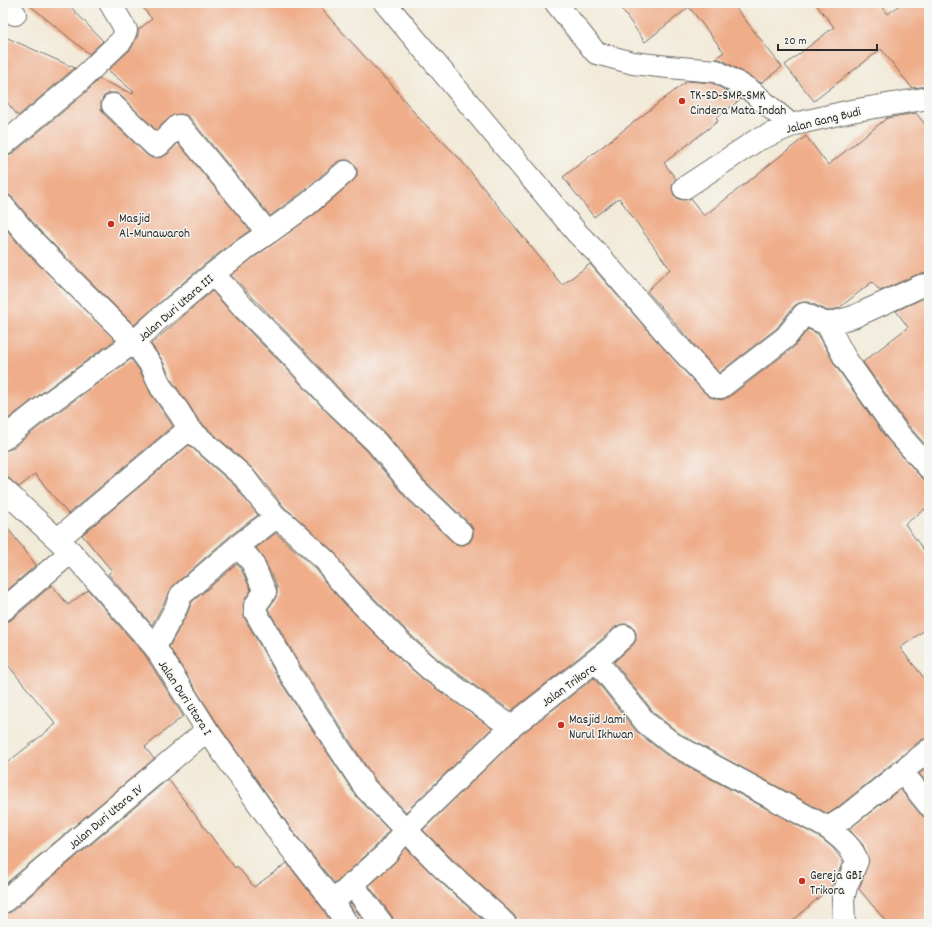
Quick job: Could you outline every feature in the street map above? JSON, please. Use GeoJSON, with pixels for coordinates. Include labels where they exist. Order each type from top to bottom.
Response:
{"type":"FeatureCollection","features":[{"type":"Feature","properties":{"kind":"street"},"geometry":{"type":"LineString","coordinates":[[3,145],[77,83],[122,40],[126,30],[110,3]]}},
{"type":"Feature","properties":{"kind":"street"},"geometry":{"type":"LineString","coordinates":[[385,3],[577,233],[597,253],[665,332],[712,383],[721,387],[786,337],[804,314],[827,324],[853,317],[921,286],[929,285]]}},
{"type":"Feature","properties":{"kind":"street"},"geometry":{"type":"LineString","coordinates":[[556,3],[596,53],[633,63],[716,71],[750,90],[791,125]]}},
{"type":"Feature","properties":{"kind":"street","name":"Jalan Gang Budi"},"geometry":{"type":"LineString","coordinates":[[684,188],[757,140],[791,125],[851,111],[929,98]]}},
{"type":"Feature","properties":{"kind":"street"},"geometry":{"type":"LineString","coordinates":[[113,105],[155,146],[159,145],[179,125],[268,233]]}},
{"type":"Feature","properties":{"kind":"street","name":"Jalan Duri Utara III"},"geometry":{"type":"LineString","coordinates":[[3,439],[46,405],[134,342],[159,318],[213,274],[246,248],[308,204],[345,172]]}},
{"type":"Feature","properties":{"kind":"street"},"geometry":{"type":"LineString","coordinates":[[3,206],[30,238],[134,342],[151,366],[161,387],[179,412],[189,430],[244,477],[276,517],[322,557],[355,597],[387,630],[431,670],[511,727]]}},
{"type":"Feature","properties":{"kind":"street"},"geometry":{"type":"LineString","coordinates":[[213,274],[335,403],[376,442],[415,489],[461,533]]}},
{"type":"Feature","properties":{"kind":"street"},"geometry":{"type":"LineString","coordinates":[[827,324],[845,358],[897,432],[929,468]]}},
{"type":"Feature","properties":{"kind":"street"},"geometry":{"type":"LineString","coordinates":[[3,610],[65,546],[189,430]]}},
{"type":"Feature","properties":{"kind":"street","name":"Jalan Duri Utara I"},"geometry":{"type":"LineString","coordinates":[[3,488],[65,546],[155,647],[207,730],[282,837],[333,902],[347,924]]}},
{"type":"Feature","properties":{"kind":"street"},"geometry":{"type":"LineString","coordinates":[[155,647],[176,608],[181,595],[238,546],[276,517]]}},
{"type":"Feature","properties":{"kind":"street"},"geometry":{"type":"LineString","coordinates":[[238,546],[252,562],[265,592],[254,609],[291,675],[366,789],[443,868],[506,924]]}},
{"type":"Feature","properties":{"kind":"street"},"geometry":{"type":"LineString","coordinates":[[596,660],[624,636]]}},
{"type":"Feature","properties":{"kind":"street","name":"Jalan Trikora"},"geometry":{"type":"LineString","coordinates":[[333,902],[387,853],[405,830],[511,727],[596,660],[646,723],[673,744],[828,828],[841,838],[853,851],[857,861],[846,886],[843,899],[844,924]]}},
{"type":"Feature","properties":{"kind":"street","name":"Jalan Duri Utara IV"},"geometry":{"type":"LineString","coordinates":[[3,902],[207,730]]}},
{"type":"Feature","properties":{"kind":"street"},"geometry":{"type":"LineString","coordinates":[[828,828],[844,818],[929,750]]}},
{"type":"Feature","properties":{"kind":"street"},"geometry":{"type":"LineString","coordinates":[[902,772],[929,805]]}},
{"type":"Feature","properties":{"kind":"street"},"geometry":{"type":"LineString","coordinates":[[352,884],[382,924]]}},
{"type":"Feature","properties":{"kind":"building"},"geometry":{"type":"Polygon","coordinates":[[[27,3],[67,3],[103,41],[89,54],[27,3]]]}},
{"type":"Feature","properties":{"kind":"building"},"geometry":{"type":"Polygon","coordinates":[[[139,3],[316,3],[385,79],[386,78],[418,117],[460,159],[562,285],[590,264],[656,340],[710,397],[721,400],[729,397],[794,347],[808,329],[818,334],[835,365],[887,439],[920,476],[925,480],[929,480],[929,506],[905,524],[929,558],[929,627],[900,648],[929,684],[929,738],[921,740],[828,814],[680,734],[655,714],[614,662],[633,645],[636,640],[636,633],[633,627],[628,624],[622,624],[615,627],[601,640],[511,711],[439,660],[417,641],[344,567],[335,553],[285,508],[252,468],[199,421],[172,381],[162,360],[151,344],[212,291],[326,411],[367,451],[406,498],[453,542],[458,545],[464,545],[470,542],[473,536],[473,529],[470,524],[424,480],[385,433],[344,394],[231,275],[315,214],[353,181],[357,176],[357,170],[354,164],[349,160],[337,162],[300,194],[270,216],[186,115],[173,115],[156,130],[121,96],[116,93],[110,93],[104,96],[101,102],[101,109],[104,114],[147,155],[152,158],[162,157],[168,154],[178,143],[250,230],[205,264],[134,325],[39,230],[13,198],[8,194],[3,194],[3,157],[11,155],[85,93],[99,79],[133,94],[134,92],[108,70],[131,49],[138,35],[138,30],[152,19],[139,3]]]}},
{"type":"Feature","properties":{"kind":"building"},"geometry":{"type":"Polygon","coordinates":[[[617,3],[732,3],[782,67],[761,83],[716,58],[724,52],[689,7],[645,42],[617,3]]]}},
{"type":"Feature","properties":{"kind":"building"},"geometry":{"type":"Polygon","coordinates":[[[815,3],[879,3],[888,14],[902,3],[929,3],[929,86],[912,88],[881,49],[814,101],[785,65],[834,27],[815,3]]]}},
{"type":"Feature","properties":{"kind":"building"},"geometry":{"type":"Polygon","coordinates":[[[3,36],[75,68],[18,116],[3,97],[3,36]]]}},
{"type":"Feature","properties":{"kind":"building"},"geometry":{"type":"Polygon","coordinates":[[[687,81],[712,83],[741,99],[716,118],[718,121],[664,163],[676,179],[672,188],[674,195],[678,199],[691,199],[704,216],[806,136],[828,165],[887,118],[916,113],[929,129],[929,273],[916,275],[880,291],[872,282],[839,308],[828,311],[809,302],[799,303],[794,306],[777,328],[719,373],[647,291],[670,269],[619,198],[594,217],[563,177],[687,81]]]}},
{"type":"Feature","properties":{"kind":"building"},"geometry":{"type":"Polygon","coordinates":[[[3,225],[21,247],[115,340],[3,423],[3,225]]]}},
{"type":"Feature","properties":{"kind":"building"},"geometry":{"type":"Polygon","coordinates":[[[924,298],[929,298],[929,449],[907,424],[863,362],[908,327],[896,311],[924,298]]]}},
{"type":"Feature","properties":{"kind":"building"},"geometry":{"type":"Polygon","coordinates":[[[131,359],[140,371],[151,394],[173,426],[68,514],[35,474],[19,487],[7,477],[3,472],[3,451],[11,449],[54,415],[131,359]]]}},
{"type":"Feature","properties":{"kind":"building"},"geometry":{"type":"Polygon","coordinates":[[[189,445],[235,486],[258,515],[230,536],[173,586],[152,625],[108,574],[112,571],[82,535],[189,445]]]}},
{"type":"Feature","properties":{"kind":"building"},"geometry":{"type":"Polygon","coordinates":[[[3,522],[36,565],[3,594],[3,522]]]}},
{"type":"Feature","properties":{"kind":"building"},"geometry":{"type":"Polygon","coordinates":[[[276,533],[317,570],[325,582],[346,605],[400,659],[424,680],[492,728],[406,812],[376,781],[302,668],[268,609],[275,599],[277,587],[263,557],[256,548],[276,533]]]}},
{"type":"Feature","properties":{"kind":"building"},"geometry":{"type":"Polygon","coordinates":[[[237,564],[251,590],[245,599],[243,606],[244,617],[280,681],[356,796],[389,830],[378,844],[335,884],[292,830],[217,723],[169,647],[192,602],[237,564]]]}},
{"type":"Feature","properties":{"kind":"building"},"geometry":{"type":"Polygon","coordinates":[[[52,585],[68,605],[88,590],[145,655],[183,716],[145,747],[154,759],[3,886],[3,766],[56,724],[3,659],[3,622],[11,620],[52,585]]]}},
{"type":"Feature","properties":{"kind":"building"},"geometry":{"type":"Polygon","coordinates":[[[594,678],[636,731],[665,754],[821,838],[833,848],[843,861],[834,884],[789,924],[517,924],[517,920],[514,915],[452,859],[423,830],[519,736],[594,678]]]}},
{"type":"Feature","properties":{"kind":"building"},"geometry":{"type":"Polygon","coordinates":[[[929,766],[929,785],[919,774],[929,766]]]}},
{"type":"Feature","properties":{"kind":"building"},"geometry":{"type":"Polygon","coordinates":[[[168,779],[235,868],[237,866],[254,887],[287,863],[323,909],[332,924],[3,924],[3,914],[11,912],[168,779]]]}},
{"type":"Feature","properties":{"kind":"building"},"geometry":{"type":"Polygon","coordinates":[[[900,789],[919,813],[924,817],[929,817],[929,924],[888,924],[859,889],[869,861],[863,845],[849,829],[900,789]]]}},
{"type":"Feature","properties":{"kind":"building"},"geometry":{"type":"Polygon","coordinates":[[[406,848],[435,877],[487,924],[394,924],[392,916],[369,886],[395,862],[406,848]]]}},
{"type":"Feature","properties":{"kind":"building"},"geometry":{"type":"Polygon","coordinates":[[[351,903],[366,924],[359,924],[358,917],[349,904],[351,903]]]}},
{"type":"Feature","properties":{"kind":"place","name":"TK-SD-SMP-SMK Cindera Mata Indah"},"geometry":{"type":"Point","coordinates":[682,101]}},
{"type":"Feature","properties":{"kind":"place","name":"Masjid Al-Munawaroh"},"geometry":{"type":"Point","coordinates":[111,224]}},
{"type":"Feature","properties":{"kind":"place","name":"Masjid Jami Nurul Ikhwan"},"geometry":{"type":"Point","coordinates":[561,725]}},
{"type":"Feature","properties":{"kind":"place","name":"Gereja GBI Trikora"},"geometry":{"type":"Point","coordinates":[802,881]}}]}
